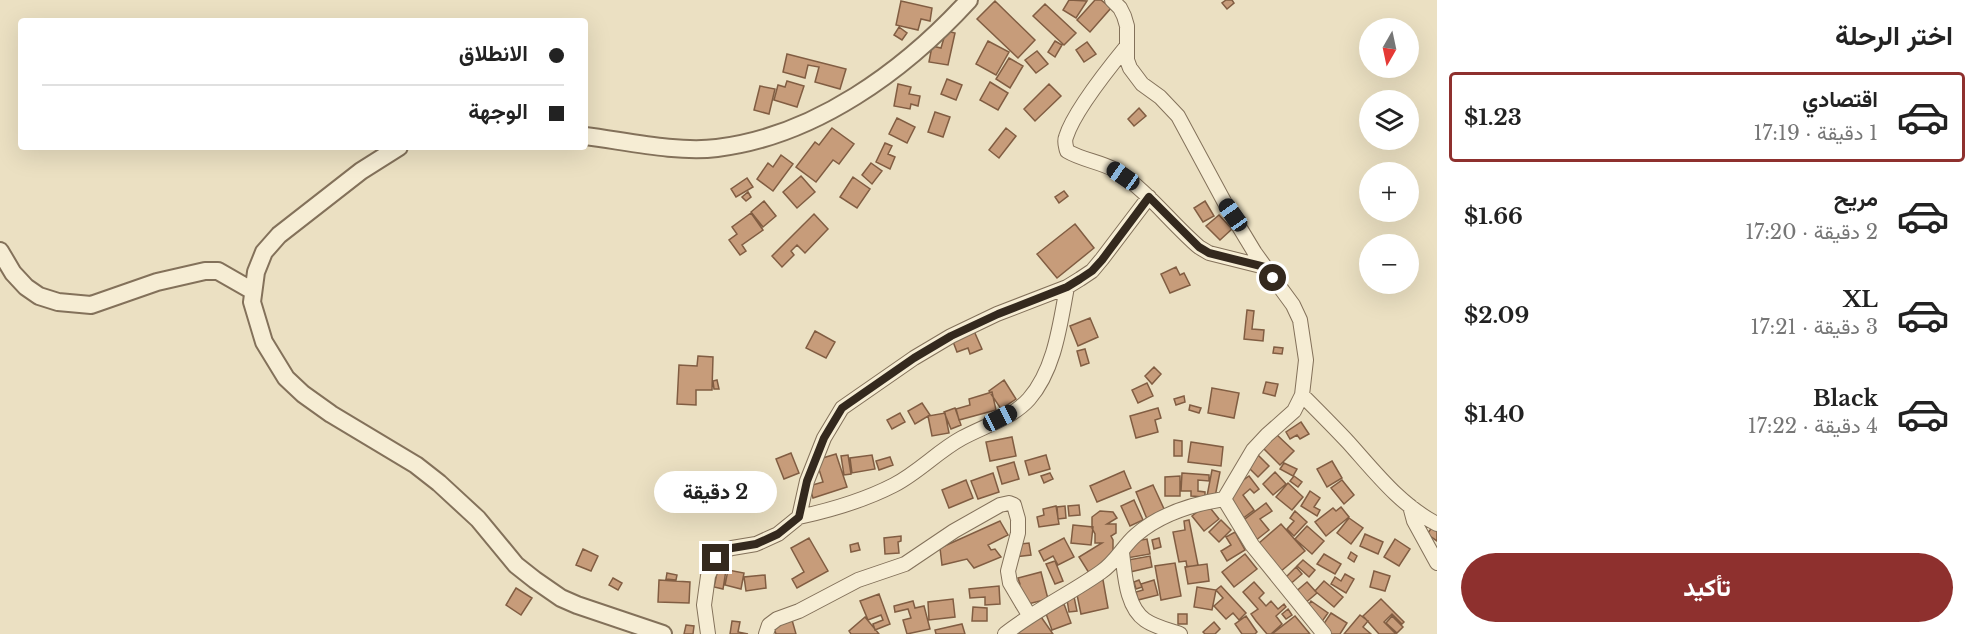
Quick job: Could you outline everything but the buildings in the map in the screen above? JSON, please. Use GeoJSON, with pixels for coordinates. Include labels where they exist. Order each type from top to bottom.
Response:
{"type":"FeatureCollection","features":[{"type":"Feature","properties":{"kind":"street"},"geometry":{"type":"LineString","coordinates":[[588,136],[663,146],[715,148],[787,130],[825,113],[864,90],[927,41],[969,0]]}},
{"type":"Feature","properties":{"kind":"street"},"geometry":{"type":"LineString","coordinates":[[1005,634],[1029,615],[1103,571],[1122,553],[1136,535],[1167,515],[1195,505],[1224,499],[1253,450],[1294,411],[1302,395],[1306,360],[1300,320],[1293,305],[1265,267],[1226,205],[1178,116],[1160,97],[1142,84],[1130,68],[1126,47],[1127,26],[1120,8],[1112,0]]}},
{"type":"Feature","properties":{"kind":"street"},"geometry":{"type":"LineString","coordinates":[[1126,47],[1102,77],[1074,119],[1065,138],[1067,151],[1113,169],[1149,197],[1199,247],[1209,253],[1265,267]]}},
{"type":"Feature","properties":{"kind":"street"},"geometry":{"type":"LineString","coordinates":[[394,150],[361,171],[279,235],[264,252],[256,272],[252,302],[264,342],[285,378],[303,394],[331,414],[416,465],[439,483],[478,519],[516,565],[543,586],[577,605],[663,634]]}},
{"type":"Feature","properties":{"kind":"street"},"geometry":{"type":"LineString","coordinates":[[799,517],[807,481],[824,438],[842,408],[914,358],[951,336],[998,314],[1067,287],[1092,271],[1149,197]]}},
{"type":"Feature","properties":{"kind":"street"},"geometry":{"type":"LineString","coordinates":[[0,251],[26,287],[39,296],[65,303],[91,305],[157,282],[205,271],[218,271],[253,291]]}},
{"type":"Feature","properties":{"kind":"street"},"geometry":{"type":"LineString","coordinates":[[708,634],[704,605],[708,576],[721,552],[756,544],[778,534],[799,517],[827,511],[895,485],[961,438],[1017,410],[1039,385],[1054,349],[1067,287]]}},
{"type":"Feature","properties":{"kind":"street"},"geometry":{"type":"LineString","coordinates":[[1302,395],[1379,479],[1410,506],[1437,524]]}},
{"type":"Feature","properties":{"kind":"street"},"geometry":{"type":"LineString","coordinates":[[1224,499],[1252,544],[1324,634]]}},
{"type":"Feature","properties":{"kind":"street"},"geometry":{"type":"LineString","coordinates":[[766,634],[770,625],[777,619],[798,611],[858,580],[904,564],[954,531],[1000,505],[1010,503],[1014,506],[1018,519],[1018,533],[1008,563],[1010,583],[1029,615]]}},
{"type":"Feature","properties":{"kind":"street"},"geometry":{"type":"LineString","coordinates":[[1410,506],[1414,521],[1437,563]]}},
{"type":"Feature","properties":{"kind":"street"},"geometry":{"type":"LineString","coordinates":[[1122,553],[1130,597],[1143,619],[1180,634]]}},
{"type":"Feature","properties":{"kind":"route"},"geometry":{"type":"LineString","coordinates":[[716,558],[721,552],[756,544],[778,534],[799,517],[807,481],[824,438],[842,408],[856,396],[951,336],[998,314],[1067,287],[1092,271],[1149,197],[1199,247],[1209,253],[1265,267],[1273,278]]}}]}
